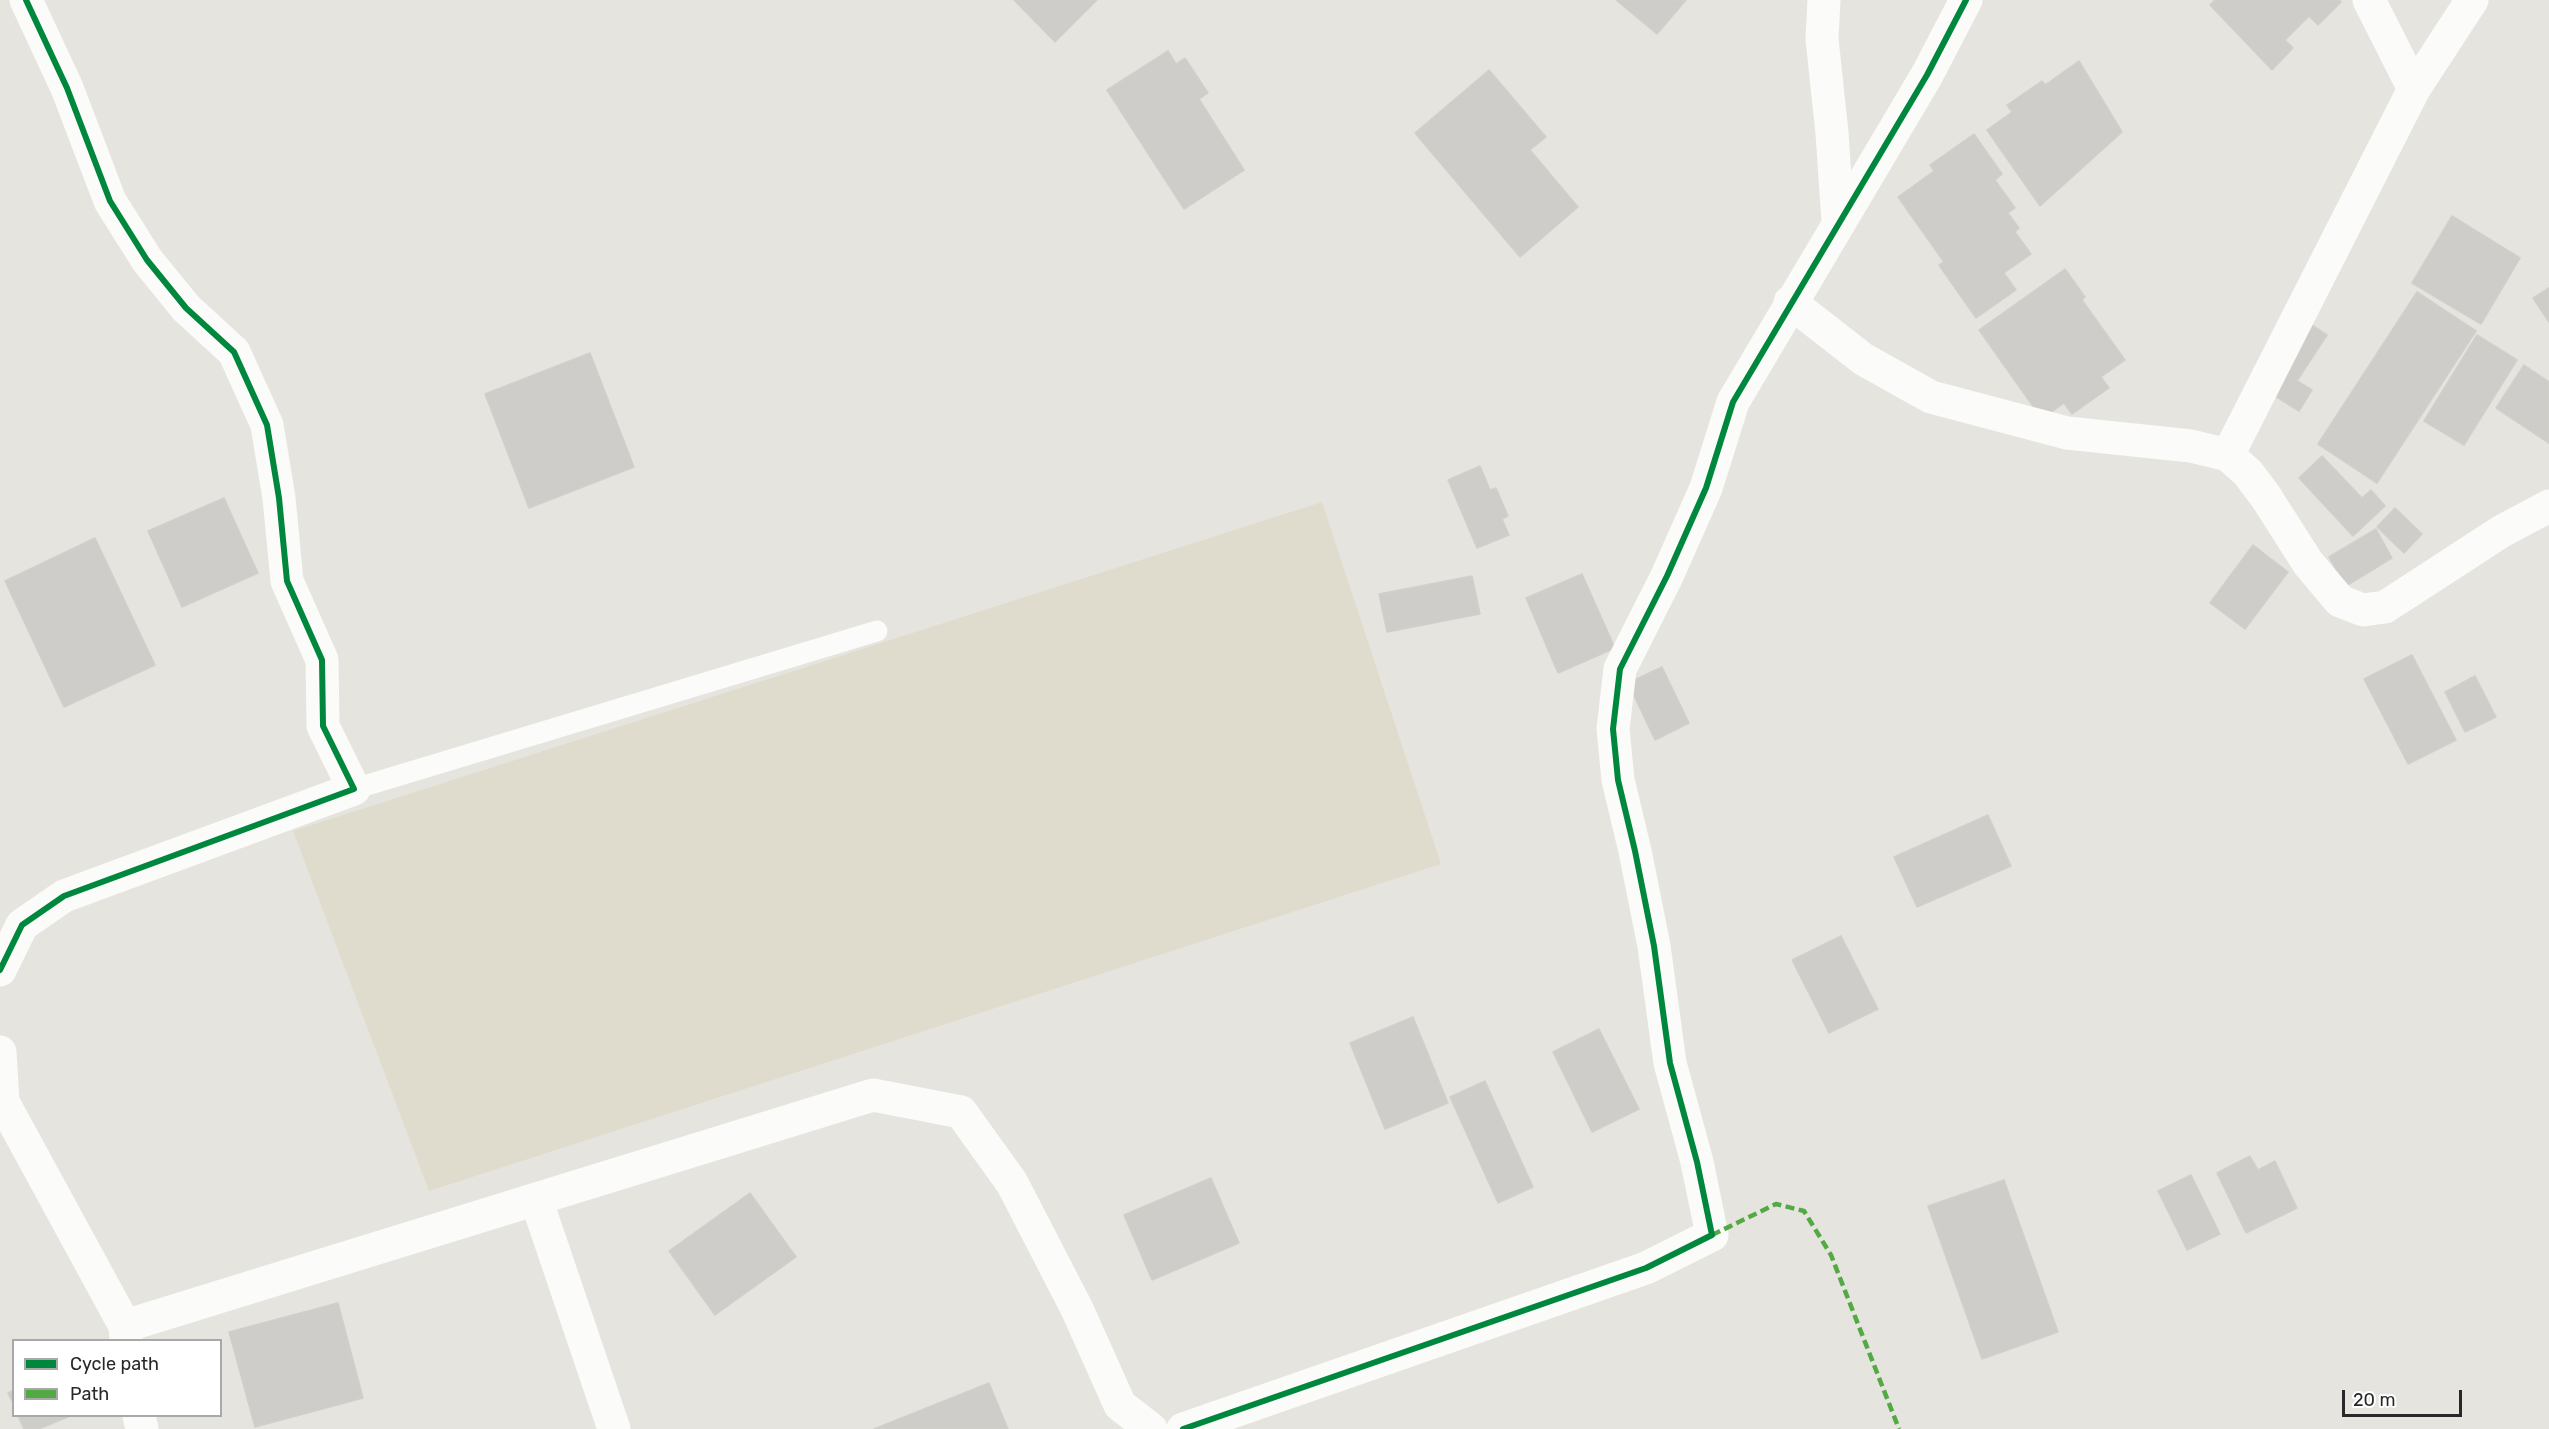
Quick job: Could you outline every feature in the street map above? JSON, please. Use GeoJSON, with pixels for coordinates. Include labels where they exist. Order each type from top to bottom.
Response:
{"type":"FeatureCollection","features":[{"type":"Feature","properties":{"kind":"street"},"geometry":{"type":"LineString","coordinates":[[0,970],[22,924],[64,896],[354,789],[323,726],[322,660],[287,581],[279,498],[267,425],[234,352],[186,309],[147,260],[110,201],[67,88],[26,0]]}},
{"type":"Feature","properties":{"kind":"street"},"geometry":{"type":"LineString","coordinates":[[1824,0],[1822,39],[1838,222]]}},
{"type":"Feature","properties":{"kind":"street"},"geometry":{"type":"LineString","coordinates":[[1182,1429],[1646,1268],[1712,1235],[1697,1162],[1670,1063],[1654,946],[1618,780],[1613,729],[1620,669],[1667,576],[1706,488],[1734,402],[1790,302],[1927,75],[1966,0]]}},
{"type":"Feature","properties":{"kind":"street"},"geometry":{"type":"LineString","coordinates":[[2369,0],[2414,89]]}},
{"type":"Feature","properties":{"kind":"street"},"geometry":{"type":"LineString","coordinates":[[2228,455],[2414,89],[2472,0]]}},
{"type":"Feature","properties":{"kind":"street"},"geometry":{"type":"LineString","coordinates":[[1790,302],[1863,359],[1931,396],[2067,433],[2192,446],[2228,455],[2248,473],[2308,563],[2340,601],[2363,610],[2385,607],[2502,531],[2549,506]]}},
{"type":"Feature","properties":{"kind":"street"},"geometry":{"type":"LineString","coordinates":[[0,1052],[3,1102],[125,1333],[536,1199],[873,1095],[961,1112],[1012,1183],[1077,1309],[1119,1405],[1152,1429]]}},
{"type":"Feature","properties":{"kind":"street"},"geometry":{"type":"LineString","coordinates":[[536,1199],[614,1429]]}},
{"type":"Feature","properties":{"kind":"lane"},"geometry":{"type":"LineString","coordinates":[[354,789],[877,631]]}},
{"type":"Feature","properties":{"kind":"shaded area"},"geometry":{"type":"Polygon","coordinates":[[[1322,502],[1441,864],[429,1191],[293,831],[1322,502]]]}},
{"type":"Feature","properties":{"kind":"building"},"geometry":{"type":"Polygon","coordinates":[[[1014,0],[1097,0],[1055,42],[1014,0]]]}},
{"type":"Feature","properties":{"kind":"building"},"geometry":{"type":"Polygon","coordinates":[[[1616,0],[1686,0],[1657,34],[1616,0]]]}},
{"type":"Feature","properties":{"kind":"building"},"geometry":{"type":"Polygon","coordinates":[[[2215,0],[2339,0],[2341,2],[2318,25],[2309,16],[2285,40],[2293,48],[2272,70],[2210,5],[2215,0]]]}},
{"type":"Feature","properties":{"kind":"building"},"geometry":{"type":"Polygon","coordinates":[[[1168,51],[1176,64],[1185,58],[1208,93],[1199,99],[1244,170],[1184,209],[1107,90],[1168,51]]]}},
{"type":"Feature","properties":{"kind":"building"},"geometry":{"type":"Polygon","coordinates":[[[2079,61],[2122,132],[2040,206],[1987,130],[2012,112],[2007,105],[2042,81],[2045,85],[2079,61]]]}},
{"type":"Feature","properties":{"kind":"building"},"geometry":{"type":"Polygon","coordinates":[[[1489,70],[1546,137],[1530,150],[1578,207],[1520,257],[1415,133],[1489,70]]]}},
{"type":"Feature","properties":{"kind":"building"},"geometry":{"type":"Polygon","coordinates":[[[1974,134],[2002,174],[1995,180],[2015,208],[2008,213],[2019,228],[2015,232],[2031,254],[2004,273],[2016,290],[1976,318],[1939,265],[1944,262],[1898,197],[1934,171],[1930,165],[1974,134]]]}},
{"type":"Feature","properties":{"kind":"building"},"geometry":{"type":"Polygon","coordinates":[[[2452,216],[2520,258],[2481,324],[2412,283],[2452,216]]]}},
{"type":"Feature","properties":{"kind":"building"},"geometry":{"type":"Polygon","coordinates":[[[2065,269],[2085,297],[2082,300],[2125,360],[2101,377],[2109,388],[2072,414],[2064,403],[2042,419],[1979,330],[2065,269]]]}},
{"type":"Feature","properties":{"kind":"building"},"geometry":{"type":"Polygon","coordinates":[[[2549,288],[2549,322],[2533,298],[2549,288]]]}},
{"type":"Feature","properties":{"kind":"building"},"geometry":{"type":"Polygon","coordinates":[[[2417,292],[2476,331],[2377,483],[2318,444],[2417,292]]]}},
{"type":"Feature","properties":{"kind":"building"},"geometry":{"type":"Polygon","coordinates":[[[2307,322],[2327,335],[2297,381],[2312,390],[2299,411],[2264,389],[2307,322]]]}},
{"type":"Feature","properties":{"kind":"building"},"geometry":{"type":"Polygon","coordinates":[[[2477,335],[2517,360],[2464,445],[2424,421],[2477,335]]]}},
{"type":"Feature","properties":{"kind":"building"},"geometry":{"type":"Polygon","coordinates":[[[590,353],[634,467],[529,508],[485,394],[590,353]]]}},
{"type":"Feature","properties":{"kind":"building"},"geometry":{"type":"Polygon","coordinates":[[[2524,365],[2549,382],[2549,443],[2496,408],[2524,365]]]}},
{"type":"Feature","properties":{"kind":"building"},"geometry":{"type":"Polygon","coordinates":[[[2322,456],[2362,498],[2371,490],[2385,506],[2353,536],[2299,478],[2322,456]]]}},
{"type":"Feature","properties":{"kind":"building"},"geometry":{"type":"Polygon","coordinates":[[[1480,466],[1490,490],[1496,488],[1508,516],[1502,519],[1509,535],[1477,548],[1448,480],[1480,466]]]}},
{"type":"Feature","properties":{"kind":"building"},"geometry":{"type":"Polygon","coordinates":[[[224,498],[258,573],[182,607],[148,531],[224,498]]]}},
{"type":"Feature","properties":{"kind":"building"},"geometry":{"type":"Polygon","coordinates":[[[2395,508],[2422,534],[2404,553],[2377,527],[2395,508]]]}},
{"type":"Feature","properties":{"kind":"building"},"geometry":{"type":"Polygon","coordinates":[[[2376,529],[2392,558],[2346,586],[2329,557],[2376,529]]]}},
{"type":"Feature","properties":{"kind":"building"},"geometry":{"type":"Polygon","coordinates":[[[95,538],[155,665],[64,707],[5,581],[95,538]]]}},
{"type":"Feature","properties":{"kind":"building"},"geometry":{"type":"Polygon","coordinates":[[[2253,545],[2288,572],[2245,629],[2210,603],[2253,545]]]}},
{"type":"Feature","properties":{"kind":"building"},"geometry":{"type":"Polygon","coordinates":[[[1582,574],[1615,648],[1558,673],[1526,598],[1582,574]]]}},
{"type":"Feature","properties":{"kind":"building"},"geometry":{"type":"Polygon","coordinates":[[[1472,576],[1480,614],[1387,632],[1379,594],[1472,576]]]}},
{"type":"Feature","properties":{"kind":"building"},"geometry":{"type":"Polygon","coordinates":[[[2412,655],[2456,740],[2408,764],[2364,679],[2412,655]]]}},
{"type":"Feature","properties":{"kind":"building"},"geometry":{"type":"Polygon","coordinates":[[[1662,667],[1689,723],[1655,740],[1628,683],[1662,667]]]}},
{"type":"Feature","properties":{"kind":"building"},"geometry":{"type":"Polygon","coordinates":[[[2475,676],[2496,717],[2465,732],[2445,692],[2475,676]]]}},
{"type":"Feature","properties":{"kind":"building"},"geometry":{"type":"Polygon","coordinates":[[[1988,815],[2011,866],[1917,907],[1894,857],[1988,815]]]}},
{"type":"Feature","properties":{"kind":"building"},"geometry":{"type":"Polygon","coordinates":[[[1841,936],[1878,1009],[1829,1033],[1792,960],[1841,936]]]}},
{"type":"Feature","properties":{"kind":"building"},"geometry":{"type":"Polygon","coordinates":[[[1413,1017],[1448,1103],[1385,1129],[1350,1043],[1413,1017]]]}},
{"type":"Feature","properties":{"kind":"building"},"geometry":{"type":"Polygon","coordinates":[[[1599,1029],[1639,1109],[1592,1132],[1553,1052],[1599,1029]]]}},
{"type":"Feature","properties":{"kind":"building"},"geometry":{"type":"Polygon","coordinates":[[[1485,1081],[1533,1187],[1498,1203],[1450,1097],[1485,1081]]]}},
{"type":"Feature","properties":{"kind":"building"},"geometry":{"type":"Polygon","coordinates":[[[2250,1156],[2258,1170],[2275,1161],[2297,1208],[2246,1233],[2217,1173],[2250,1156]]]}},
{"type":"Feature","properties":{"kind":"building"},"geometry":{"type":"Polygon","coordinates":[[[2191,1175],[2220,1234],[2187,1250],[2158,1191],[2191,1175]]]}},
{"type":"Feature","properties":{"kind":"building"},"geometry":{"type":"Polygon","coordinates":[[[1211,1178],[1239,1243],[1152,1280],[1124,1215],[1211,1178]]]}},
{"type":"Feature","properties":{"kind":"building"},"geometry":{"type":"Polygon","coordinates":[[[2004,1180],[2058,1332],[1982,1359],[1928,1206],[2004,1180]]]}},
{"type":"Feature","properties":{"kind":"building"},"geometry":{"type":"Polygon","coordinates":[[[750,1193],[796,1257],[715,1315],[669,1251],[750,1193]]]}},
{"type":"Feature","properties":{"kind":"building"},"geometry":{"type":"Polygon","coordinates":[[[338,1303],[363,1398],[255,1427],[229,1332],[338,1303]]]}},
{"type":"Feature","properties":{"kind":"building"},"geometry":{"type":"Polygon","coordinates":[[[989,1383],[1008,1429],[874,1429],[989,1383]]]}},
{"type":"Feature","properties":{"kind":"building"},"geometry":{"type":"Polygon","coordinates":[[[18,1417],[68,1417],[39,1429],[24,1429],[18,1417]]]}},
{"type":"Feature","properties":{"kind":"marked path"},"geometry":{"type":"LineString","coordinates":[[1712,1235],[1776,1204],[1804,1211],[1831,1255],[1899,1429]]}},
{"type":"Feature","properties":{"kind":"cycle path"},"geometry":{"type":"LineString","coordinates":[[0,970],[22,925],[64,896],[354,789],[323,726],[322,660],[287,581],[279,498],[267,425],[234,352],[186,308],[147,260],[110,201],[67,88],[26,0]]}},
{"type":"Feature","properties":{"kind":"cycle path"},"geometry":{"type":"LineString","coordinates":[[1183,1429],[1646,1268],[1712,1235],[1697,1162],[1670,1063],[1654,946],[1618,780],[1613,729],[1620,669],[1667,576],[1706,488],[1733,402],[1927,75],[1966,0]]}}]}
